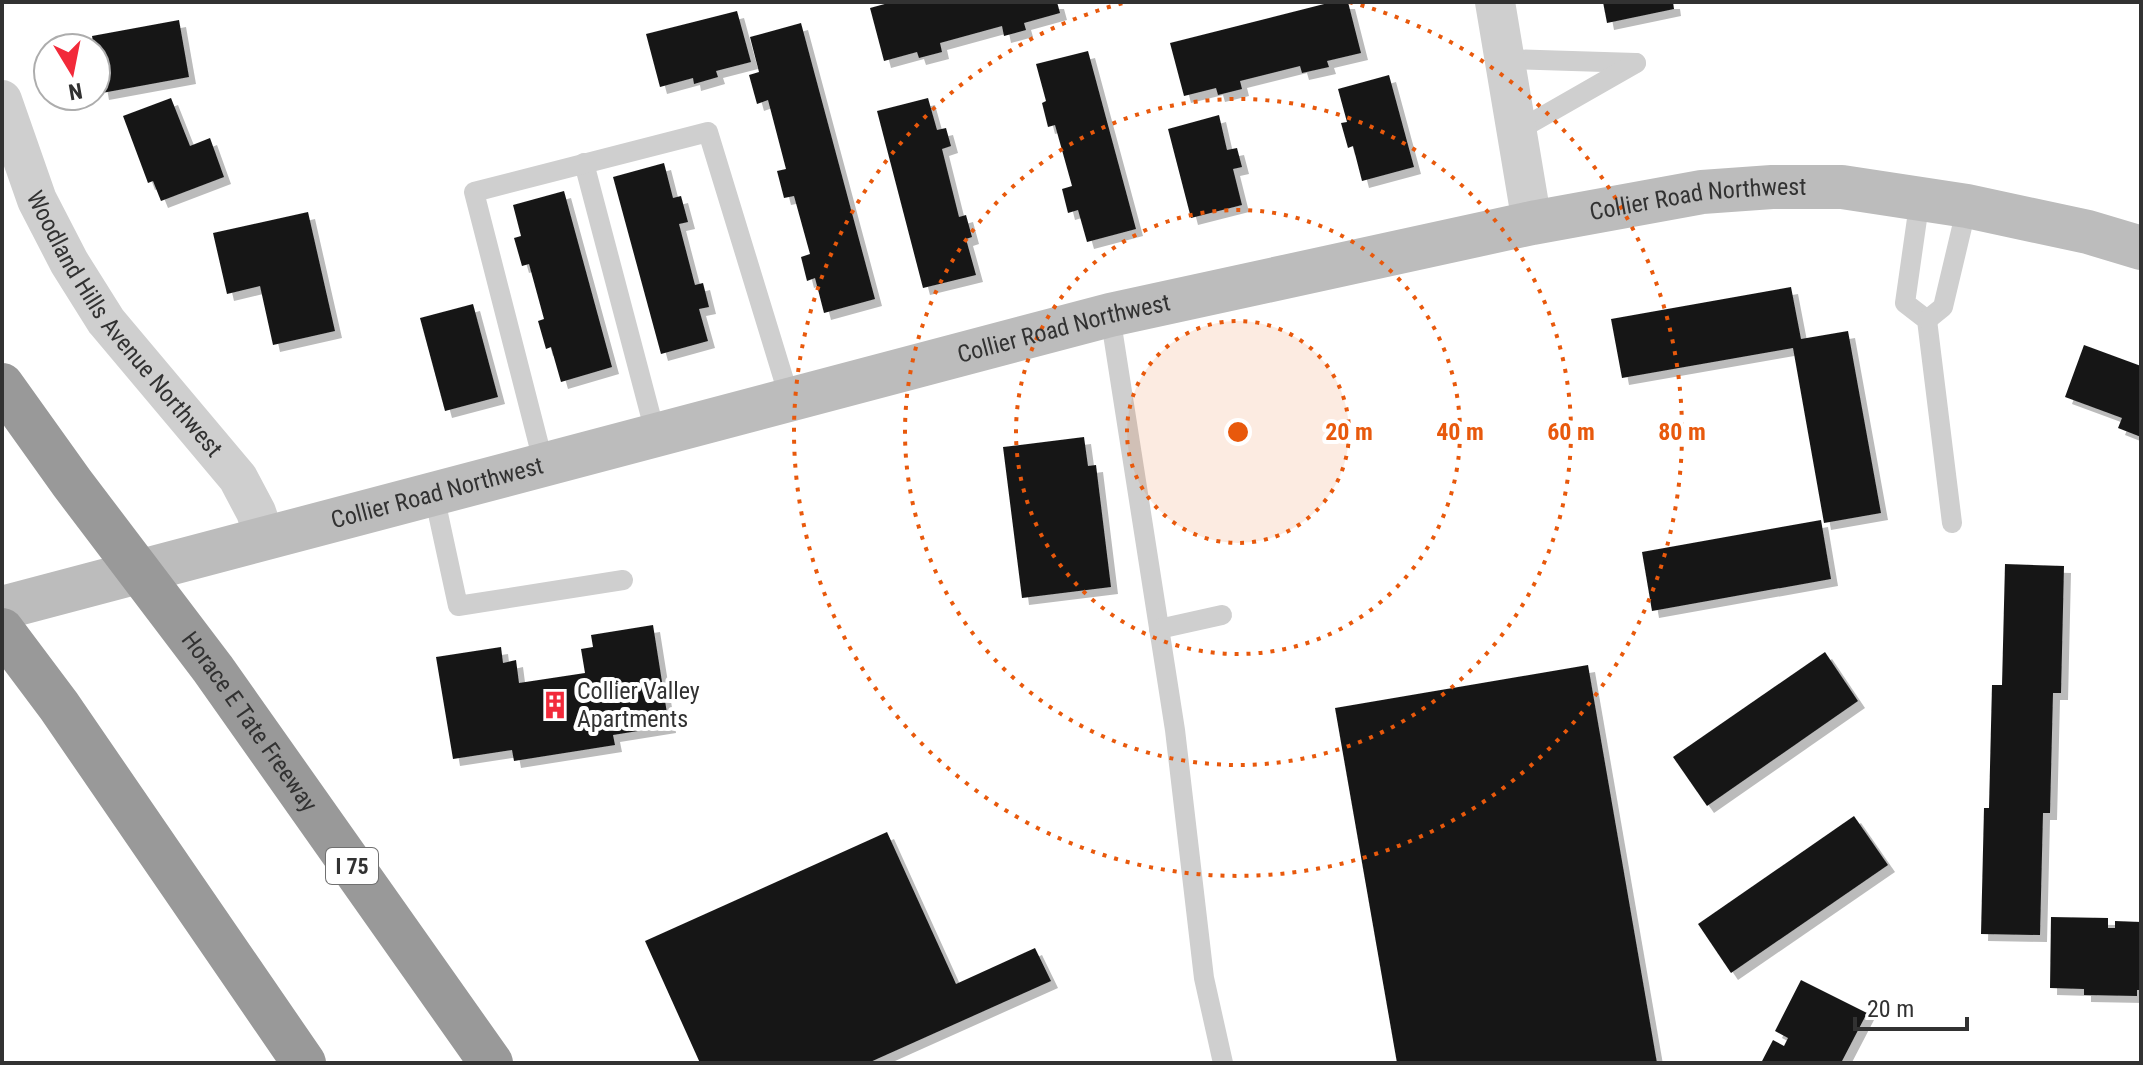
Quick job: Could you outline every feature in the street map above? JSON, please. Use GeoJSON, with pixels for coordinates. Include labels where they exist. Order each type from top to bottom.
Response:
{"type":"FeatureCollection","features":[{"type":"Feature","properties":{"kind":"highway","name":"Horace E Tate Freeway"},"geometry":{"type":"LineString","coordinates":[[2,385],[213,669],[491,1063]]}},
{"type":"Feature","properties":{"kind":"highway"},"geometry":{"type":"LineString","coordinates":[[2,630],[59,706],[304,1063]]}},
{"type":"Feature","properties":{"kind":"street"},"geometry":{"type":"LineString","coordinates":[[1495,2],[1532,223]]}},
{"type":"Feature","properties":{"kind":"street","name":"Woodland Hills Avenue Northwest"},"geometry":{"type":"LineString","coordinates":[[2,100],[37,200],[69,262],[106,321],[238,478],[256,512],[265,539]]}},
{"type":"Feature","properties":{"kind":"street","name":"Collier Road Northwest"},"geometry":{"type":"LineString","coordinates":[[2,608],[1110,315],[1532,223],[1702,192],[1842,187],[1967,206],[2088,232],[2141,248]]}},
{"type":"Feature","properties":{"kind":"lane"},"geometry":{"type":"LineString","coordinates":[[1505,59],[1636,63],[1517,131]]}},
{"type":"Feature","properties":{"kind":"lane"},"geometry":{"type":"LineString","coordinates":[[544,465],[474,192],[708,132],[790,400]]}},
{"type":"Feature","properties":{"kind":"lane"},"geometry":{"type":"LineString","coordinates":[[584,163],[656,436]]}},
{"type":"Feature","properties":{"kind":"lane"},"geometry":{"type":"LineString","coordinates":[[1920,198],[1905,303],[1927,320],[1952,523]]}},
{"type":"Feature","properties":{"kind":"lane"},"geometry":{"type":"LineString","coordinates":[[1927,320],[1943,307],[1967,206]]}},
{"type":"Feature","properties":{"kind":"lane"},"geometry":{"type":"LineString","coordinates":[[1110,315],[1178,753],[1204,978],[1223,1063]]}},
{"type":"Feature","properties":{"kind":"lane"},"geometry":{"type":"LineString","coordinates":[[434,495],[458,606],[623,580]]}},
{"type":"Feature","properties":{"kind":"lane"},"geometry":{"type":"LineString","coordinates":[[1159,629],[1222,615]]}},
{"type":"Feature","properties":{"kind":"building"},"geometry":{"type":"Polygon","coordinates":[[[892,2],[1057,2],[1060,13],[1024,23],[1026,30],[1004,36],[1002,26],[940,43],[942,52],[919,58],[917,52],[884,61],[870,8],[892,2]]]}},
{"type":"Feature","properties":{"kind":"building"},"geometry":{"type":"Polygon","coordinates":[[[1332,2],[1348,2],[1361,53],[1327,61],[1329,67],[1302,73],[1300,66],[1240,81],[1242,89],[1218,95],[1216,88],[1184,96],[1170,43],[1332,2]]]}},
{"type":"Feature","properties":{"kind":"building"},"geometry":{"type":"Polygon","coordinates":[[[1603,2],[1673,2],[1674,9],[1607,23],[1603,2]]]}},
{"type":"Feature","properties":{"kind":"building"},"geometry":{"type":"Polygon","coordinates":[[[737,11],[751,62],[716,71],[718,77],[694,84],[693,78],[660,87],[646,34],[737,11]]]}},
{"type":"Feature","properties":{"kind":"building"},"geometry":{"type":"Polygon","coordinates":[[[179,20],[189,77],[112,91],[112,32],[179,20]]]}},
{"type":"Feature","properties":{"kind":"building"},"geometry":{"type":"Polygon","coordinates":[[[801,23],[875,299],[824,313],[815,278],[807,281],[801,257],[810,254],[794,196],[784,198],[777,171],[786,169],[768,100],[757,104],[749,75],[759,72],[750,37],[801,23]]]}},
{"type":"Feature","properties":{"kind":"building"},"geometry":{"type":"Polygon","coordinates":[[[1088,51],[1136,229],[1087,242],[1078,210],[1068,213],[1062,189],[1072,186],[1055,125],[1048,127],[1042,103],[1046,101],[1036,64],[1088,51]]]}},
{"type":"Feature","properties":{"kind":"building"},"geometry":{"type":"Polygon","coordinates":[[[1389,75],[1414,167],[1362,181],[1353,146],[1348,148],[1341,123],[1347,122],[1338,89],[1389,75]]]}},
{"type":"Feature","properties":{"kind":"building"},"geometry":{"type":"Polygon","coordinates":[[[171,98],[190,146],[210,138],[224,177],[161,201],[153,181],[148,183],[123,116],[171,98]]]}},
{"type":"Feature","properties":{"kind":"building"},"geometry":{"type":"Polygon","coordinates":[[[928,98],[937,130],[946,128],[951,146],[942,149],[959,217],[966,215],[972,237],[966,239],[976,275],[923,288],[877,111],[928,98]]]}},
{"type":"Feature","properties":{"kind":"building"},"geometry":{"type":"Polygon","coordinates":[[[1219,115],[1227,150],[1237,148],[1242,167],[1233,169],[1242,205],[1191,218],[1168,129],[1219,115]]]}},
{"type":"Feature","properties":{"kind":"building"},"geometry":{"type":"Polygon","coordinates":[[[664,163],[673,198],[681,196],[688,222],[679,224],[695,285],[703,283],[709,307],[699,309],[708,341],[661,354],[613,177],[664,163]]]}},
{"type":"Feature","properties":{"kind":"building"},"geometry":{"type":"Polygon","coordinates":[[[564,191],[612,367],[561,382],[551,347],[546,349],[538,321],[544,319],[529,264],[522,266],[514,238],[521,236],[513,205],[564,191]]]}},
{"type":"Feature","properties":{"kind":"building"},"geometry":{"type":"Polygon","coordinates":[[[308,212],[335,331],[273,345],[260,286],[227,294],[213,233],[308,212]]]}},
{"type":"Feature","properties":{"kind":"building"},"geometry":{"type":"Polygon","coordinates":[[[1791,287],[1801,339],[1848,331],[1881,513],[1824,523],[1793,348],[1622,378],[1611,319],[1791,287]]]}},
{"type":"Feature","properties":{"kind":"building"},"geometry":{"type":"Polygon","coordinates":[[[473,304],[498,397],[445,411],[420,318],[473,304]]]}},
{"type":"Feature","properties":{"kind":"building"},"geometry":{"type":"Polygon","coordinates":[[[2084,345],[2141,366],[2141,437],[2118,428],[2122,418],[2065,397],[2084,345]]]}},
{"type":"Feature","properties":{"kind":"building"},"geometry":{"type":"Polygon","coordinates":[[[1084,437],[1088,466],[1096,465],[1111,587],[1022,598],[1003,447],[1084,437]]]}},
{"type":"Feature","properties":{"kind":"building"},"geometry":{"type":"Polygon","coordinates":[[[1821,520],[1831,579],[1652,611],[1642,552],[1821,520]]]}},
{"type":"Feature","properties":{"kind":"building"},"geometry":{"type":"Polygon","coordinates":[[[2005,564],[2064,566],[2061,693],[2053,693],[2050,813],[2043,813],[2040,935],[1981,934],[1984,808],[1989,808],[1992,685],[2002,685],[2005,564]]]}},
{"type":"Feature","properties":{"kind":"building","name":"Collier Valley Apartments"},"geometry":{"type":"Polygon","coordinates":[[[653,625],[669,726],[613,735],[615,745],[514,761],[512,750],[453,759],[436,657],[501,647],[503,663],[516,660],[519,683],[585,673],[581,649],[593,647],[591,635],[653,625]]]}},
{"type":"Feature","properties":{"kind":"building"},"geometry":{"type":"Polygon","coordinates":[[[1825,652],[1858,701],[1707,806],[1673,757],[1825,652]]]}},
{"type":"Feature","properties":{"kind":"building"},"geometry":{"type":"Polygon","coordinates":[[[1588,665],[1657,1063],[1397,1063],[1335,708],[1588,665]]]}},
{"type":"Feature","properties":{"kind":"building"},"geometry":{"type":"Polygon","coordinates":[[[1854,816],[1888,865],[1731,973],[1698,924],[1854,816]]]}},
{"type":"Feature","properties":{"kind":"building"},"geometry":{"type":"Polygon","coordinates":[[[887,832],[956,984],[1035,948],[1051,981],[868,1063],[700,1063],[645,941],[887,832]]]}},
{"type":"Feature","properties":{"kind":"building"},"geometry":{"type":"Polygon","coordinates":[[[2051,917],[2108,918],[2108,928],[2115,928],[2115,921],[2141,922],[2141,990],[2137,990],[2137,996],[2084,995],[2084,989],[2050,988],[2051,917]]]}},
{"type":"Feature","properties":{"kind":"building"},"geometry":{"type":"Polygon","coordinates":[[[1801,980],[1867,1013],[1841,1063],[1761,1063],[1773,1040],[1784,1046],[1788,1038],[1775,1031],[1801,980]]]}},
{"type":"Feature","properties":{"kind":"place","name":"Collier Valley Apartments"},"geometry":{"type":"Point","coordinates":[555,705]}}]}
